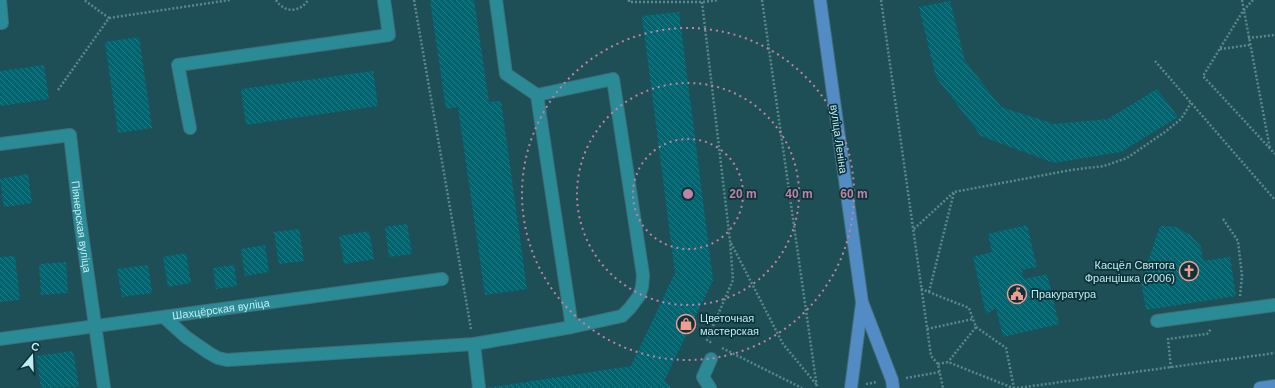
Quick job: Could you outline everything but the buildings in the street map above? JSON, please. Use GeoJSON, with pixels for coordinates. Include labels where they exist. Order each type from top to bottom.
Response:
{"type":"FeatureCollection","features":[{"type":"Feature","properties":{"kind":"main road","name":"вуліца Леніна"},"geometry":{"type":"LineString","coordinates":[[820,0],[862,302],[892,380],[893,388]]}},
{"type":"Feature","properties":{"kind":"main road","name":"вуліца Леніна"},"geometry":{"type":"LineString","coordinates":[[851,388],[862,302]]}},
{"type":"Feature","properties":{"kind":"main road"},"geometry":{"type":"LineString","coordinates":[[1260,388],[1275,386]]}},
{"type":"Feature","properties":{"kind":"street"},"geometry":{"type":"LineString","coordinates":[[0,0],[2,23],[0,23]]}},
{"type":"Feature","properties":{"kind":"street"},"geometry":{"type":"LineString","coordinates":[[190,128],[178,65],[389,35],[384,0]]}},
{"type":"Feature","properties":{"kind":"street"},"geometry":{"type":"LineString","coordinates":[[165,318],[186,337],[209,353],[218,358],[227,360],[474,344],[572,327],[622,316],[639,296],[642,287],[643,275],[613,79],[537,95],[506,74],[496,0]]}},
{"type":"Feature","properties":{"kind":"street"},"geometry":{"type":"LineString","coordinates":[[537,95],[572,327]]}},
{"type":"Feature","properties":{"kind":"street","name":"Піянерская вуліца"},"geometry":{"type":"LineString","coordinates":[[0,144],[70,134],[77,199],[104,388]]}},
{"type":"Feature","properties":{"kind":"street","name":"Шахцёрская вуліца"},"geometry":{"type":"LineString","coordinates":[[0,339],[165,318],[442,279]]}},
{"type":"Feature","properties":{"kind":"street"},"geometry":{"type":"LineString","coordinates":[[1157,321],[1275,305]]}},
{"type":"Feature","properties":{"kind":"street"},"geometry":{"type":"LineString","coordinates":[[474,344],[479,388]]}},
{"type":"Feature","properties":{"kind":"street"},"geometry":{"type":"LineString","coordinates":[[710,360],[703,377],[710,388]]}},
{"type":"Feature","properties":{"kind":"path"},"geometry":{"type":"LineString","coordinates":[[84,0],[109,18],[230,0]]}},
{"type":"Feature","properties":{"kind":"path"},"geometry":{"type":"LineString","coordinates":[[276,0],[283,8],[294,10],[305,5],[308,0]]}},
{"type":"Feature","properties":{"kind":"path"},"geometry":{"type":"LineString","coordinates":[[414,0],[474,344]]}},
{"type":"Feature","properties":{"kind":"path"},"geometry":{"type":"LineString","coordinates":[[629,0],[629,2],[702,2],[719,0]]}},
{"type":"Feature","properties":{"kind":"path"},"geometry":{"type":"LineString","coordinates":[[762,0],[817,388]]}},
{"type":"Feature","properties":{"kind":"path"},"geometry":{"type":"LineString","coordinates":[[881,0],[931,356],[938,364],[943,388]]}},
{"type":"Feature","properties":{"kind":"path"},"geometry":{"type":"LineString","coordinates":[[1242,0],[1270,149]]}},
{"type":"Feature","properties":{"kind":"path"},"geometry":{"type":"LineString","coordinates":[[1253,0],[1243,11],[1203,76],[1275,154]]}},
{"type":"Feature","properties":{"kind":"path"},"geometry":{"type":"LineString","coordinates":[[702,2],[734,280],[707,340],[714,344]]}},
{"type":"Feature","properties":{"kind":"path"},"geometry":{"type":"LineString","coordinates":[[58,90],[109,18]]}},
{"type":"Feature","properties":{"kind":"path"},"geometry":{"type":"LineString","coordinates":[[1248,38],[1275,35]]}},
{"type":"Feature","properties":{"kind":"path"},"geometry":{"type":"LineString","coordinates":[[1219,50],[1250,45]]}},
{"type":"Feature","properties":{"kind":"path"},"geometry":{"type":"LineString","coordinates":[[1155,61],[1275,200]]}},
{"type":"Feature","properties":{"kind":"path"},"geometry":{"type":"LineString","coordinates":[[913,230],[954,192],[1071,170],[1104,166],[1126,158],[1165,132],[1181,119],[1191,103]]}},
{"type":"Feature","properties":{"kind":"path"},"geometry":{"type":"LineString","coordinates":[[928,292],[954,192]]}},
{"type":"Feature","properties":{"kind":"path"},"geometry":{"type":"LineString","coordinates":[[730,241],[783,344],[816,384]]}},
{"type":"Feature","properties":{"kind":"path"},"geometry":{"type":"LineString","coordinates":[[921,289],[969,308],[976,327],[1006,348],[1015,388]]}},
{"type":"Feature","properties":{"kind":"path"},"geometry":{"type":"LineString","coordinates":[[927,329],[973,319]]}},
{"type":"Feature","properties":{"kind":"path"},"geometry":{"type":"LineString","coordinates":[[948,362],[976,327]]}},
{"type":"Feature","properties":{"kind":"path"},"geometry":{"type":"LineString","coordinates":[[721,347],[802,388]]}},
{"type":"Feature","properties":{"kind":"path"},"geometry":{"type":"LineString","coordinates":[[938,364],[948,362],[1015,388],[1275,353]]}},
{"type":"Feature","properties":{"kind":"place","name":"Касцёл Святога Францішка (2006)"},"geometry":{"type":"Point","coordinates":[1189,271]}},
{"type":"Feature","properties":{"kind":"place","name":"Пракуратура"},"geometry":{"type":"Point","coordinates":[1017,294]}},
{"type":"Feature","properties":{"kind":"place","name":"Цветочная мастерская"},"geometry":{"type":"Point","coordinates":[686,324]}}]}
